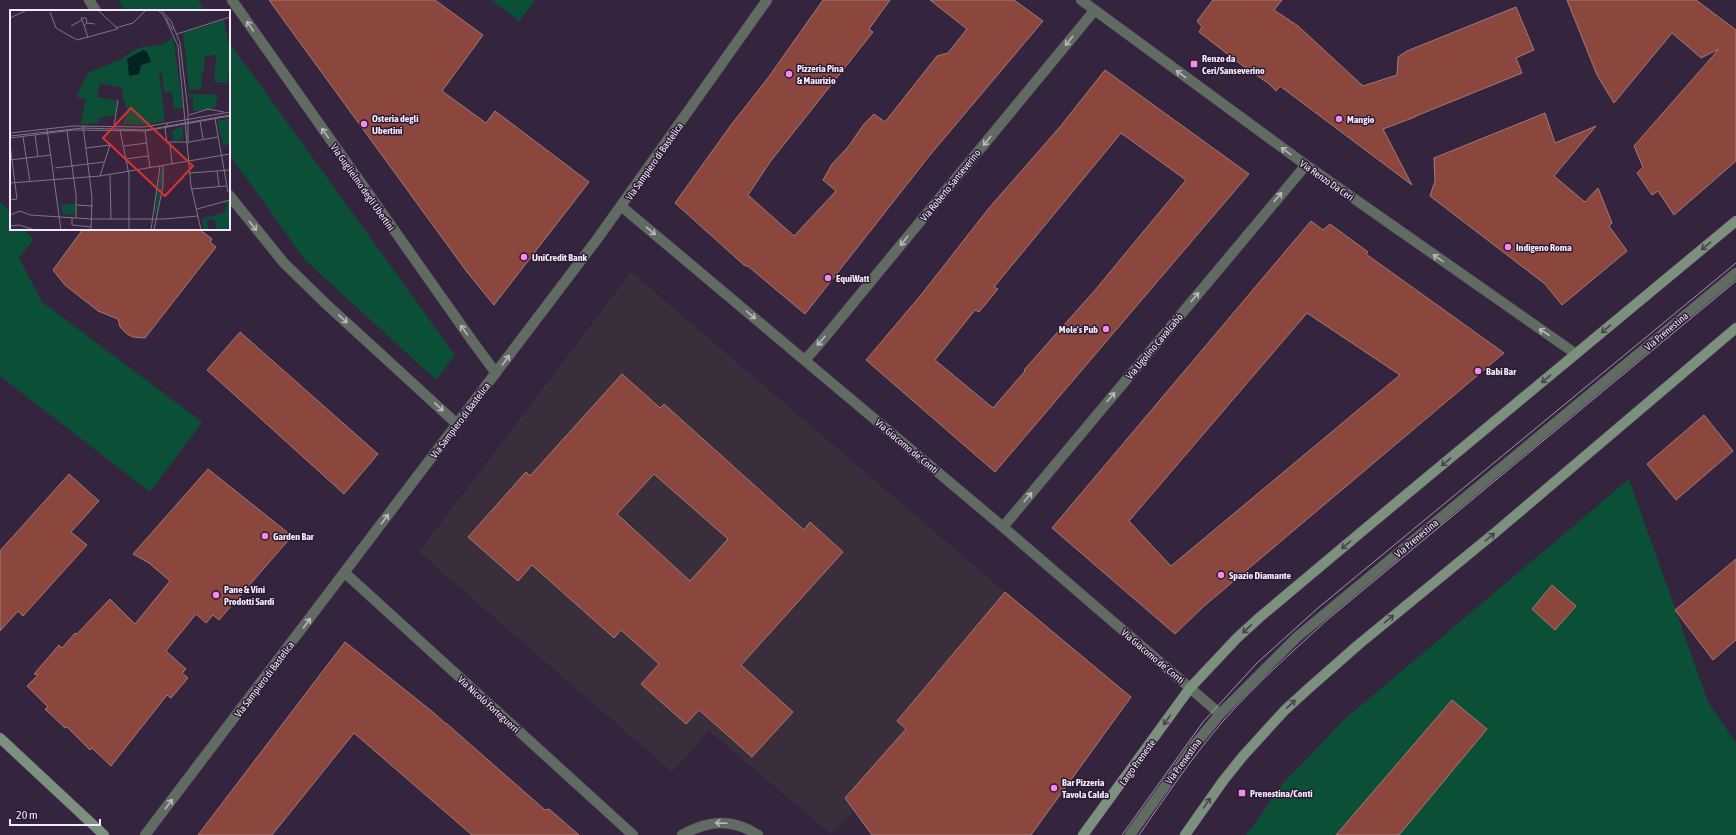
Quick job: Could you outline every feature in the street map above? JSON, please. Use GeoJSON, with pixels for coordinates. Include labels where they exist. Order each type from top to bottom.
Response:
{"type":"FeatureCollection","features":[{"type":"Feature","properties":{"kind":"main road"},"geometry":{"type":"LineString","coordinates":[[1190,688],[1260,617],[1736,221]]}},
{"type":"Feature","properties":{"kind":"main road"},"geometry":{"type":"LineString","coordinates":[[1185,835],[1223,781],[1243,756],[1285,710],[1358,645],[1735,332]]}},
{"type":"Feature","properties":{"kind":"main road","name":"Largo Preneste"},"geometry":{"type":"LineString","coordinates":[[1083,835],[1190,688]]}},
{"type":"Feature","properties":{"kind":"main road"},"geometry":{"type":"LineString","coordinates":[[0,738],[104,835]]}},
{"type":"Feature","properties":{"kind":"street"},"geometry":{"type":"LineString","coordinates":[[89,0],[95,10]]}},
{"type":"Feature","properties":{"kind":"street","name":"Via Guglielmo degli Ubertini"},"geometry":{"type":"LineString","coordinates":[[232,0],[472,342],[496,373]]}},
{"type":"Feature","properties":{"kind":"street","name":"Via Sampiero di Bastelica"},"geometry":{"type":"LineString","coordinates":[[145,835],[345,573],[621,206],[767,0]]}},
{"type":"Feature","properties":{"kind":"street","name":"Via Renzo Da Ceri"},"geometry":{"type":"LineString","coordinates":[[1081,0],[1306,165],[1576,354]]}},
{"type":"Feature","properties":{"kind":"street","name":"Via Roberto Sanseverino"},"geometry":{"type":"LineString","coordinates":[[805,360],[1094,11]]}},
{"type":"Feature","properties":{"kind":"street","name":"Via Ugolino Cavalcabò"},"geometry":{"type":"LineString","coordinates":[[1003,527],[1306,165]]}},
{"type":"Feature","properties":{"kind":"street"},"geometry":{"type":"LineString","coordinates":[[230,196],[284,263],[457,424]]}},
{"type":"Feature","properties":{"kind":"street","name":"Via Giacomo de' Conti"},"geometry":{"type":"LineString","coordinates":[[621,206],[1003,527],[1220,714]]}},
{"type":"Feature","properties":{"kind":"street","name":"Via Prenestina"},"geometry":{"type":"LineString","coordinates":[[1130,835],[1196,743],[1220,714],[1271,662],[1324,614],[1736,273]]}},
{"type":"Feature","properties":{"kind":"street","name":"Via Nicolò Forteguerri"},"geometry":{"type":"LineString","coordinates":[[345,573],[633,835]]}},
{"type":"Feature","properties":{"kind":"street"},"geometry":{"type":"LineString","coordinates":[[682,835],[697,827],[710,823],[722,823],[744,827],[758,835]]}},
{"type":"Feature","properties":{"kind":"shaded area"},"geometry":{"type":"Polygon","coordinates":[[[631,272],[1005,592],[897,720],[906,729],[845,798],[854,811],[831,834],[709,731],[672,772],[419,552],[631,272]]]}},
{"type":"Feature","properties":{"kind":"green space"},"geometry":{"type":"Polygon","coordinates":[[[118,0],[198,0],[205,10],[125,10],[118,0]]]}},
{"type":"Feature","properties":{"kind":"green space"},"geometry":{"type":"Polygon","coordinates":[[[491,0],[535,0],[519,21],[491,0]]]}},
{"type":"Feature","properties":{"kind":"green space"},"geometry":{"type":"Polygon","coordinates":[[[230,43],[455,355],[436,380],[305,260],[230,155],[230,43]]]}},
{"type":"Feature","properties":{"kind":"green space"},"geometry":{"type":"Polygon","coordinates":[[[0,201],[10,213],[10,230],[25,230],[33,240],[19,258],[42,302],[202,422],[150,492],[0,376],[0,201]]]}},
{"type":"Feature","properties":{"kind":"green space"},"geometry":{"type":"Polygon","coordinates":[[[1629,479],[1708,702],[1736,743],[1736,835],[1246,835],[1285,781],[1345,719],[1629,479]]]}},
{"type":"Feature","properties":{"kind":"building"},"geometry":{"type":"Polygon","coordinates":[[[269,0],[435,0],[483,35],[442,91],[486,123],[495,111],[589,182],[494,305],[467,272],[269,0]]]}},
{"type":"Feature","properties":{"kind":"building"},"geometry":{"type":"Polygon","coordinates":[[[823,0],[890,0],[869,29],[873,32],[770,162],[748,195],[794,236],[836,191],[823,180],[832,164],[848,147],[864,124],[874,114],[885,122],[937,56],[948,53],[967,29],[930,0],[1014,0],[1043,21],[930,155],[805,314],[749,267],[744,265],[675,203],[731,125],[768,78],[823,0]]]}},
{"type":"Feature","properties":{"kind":"building"},"geometry":{"type":"Polygon","coordinates":[[[1213,0],[1282,0],[1274,10],[1298,26],[1363,86],[1397,75],[1398,57],[1407,51],[1516,7],[1534,50],[1516,58],[1522,73],[1383,129],[1412,185],[1280,86],[1276,91],[1268,83],[1199,32],[1202,27],[1197,21],[1213,0]]]}},
{"type":"Feature","properties":{"kind":"building"},"geometry":{"type":"Polygon","coordinates":[[[1567,0],[1696,0],[1736,30],[1736,161],[1674,215],[1658,191],[1652,195],[1637,173],[1643,167],[1634,146],[1719,49],[1701,58],[1672,33],[1614,103],[1597,75],[1567,0]]]}},
{"type":"Feature","properties":{"kind":"building"},"geometry":{"type":"Polygon","coordinates":[[[1105,70],[1249,174],[995,472],[866,360],[921,295],[989,208],[1059,128],[1105,70]],[[1121,133],[994,287],[998,289],[979,312],[975,310],[935,360],[993,408],[1025,371],[1024,370],[1096,289],[1186,180],[1121,133]]]}},
{"type":"Feature","properties":{"kind":"building"},"geometry":{"type":"Polygon","coordinates":[[[1545,113],[1555,143],[1596,126],[1554,176],[1585,202],[1598,188],[1612,223],[1609,226],[1627,251],[1562,305],[1545,284],[1430,196],[1435,181],[1434,158],[1545,113]]]}},
{"type":"Feature","properties":{"kind":"building"},"geometry":{"type":"Polygon","coordinates":[[[1311,221],[1323,230],[1330,224],[1368,252],[1366,254],[1504,353],[1203,607],[1175,634],[1052,528],[1311,221]],[[1307,313],[1129,521],[1171,566],[1400,375],[1307,313]]]}},
{"type":"Feature","properties":{"kind":"building"},"geometry":{"type":"Polygon","coordinates":[[[82,230],[200,230],[212,239],[210,242],[216,247],[145,338],[133,337],[127,334],[120,327],[118,319],[98,311],[65,285],[53,270],[82,230]]]}},
{"type":"Feature","properties":{"kind":"building"},"geometry":{"type":"Polygon","coordinates":[[[240,332],[378,454],[344,494],[207,370],[240,332]]]}},
{"type":"Feature","properties":{"kind":"building"},"geometry":{"type":"Polygon","coordinates":[[[622,374],[660,408],[664,404],[804,530],[810,522],[843,552],[741,665],[793,712],[752,757],[699,710],[686,724],[641,684],[659,664],[621,630],[614,638],[532,565],[518,581],[468,537],[526,472],[530,476],[622,374]],[[654,474],[617,514],[690,581],[728,539],[654,474]]]}},
{"type":"Feature","properties":{"kind":"building"},"geometry":{"type":"Polygon","coordinates":[[[1704,415],[1733,451],[1676,500],[1647,464],[1704,415]]]}},
{"type":"Feature","properties":{"kind":"building"},"geometry":{"type":"Polygon","coordinates":[[[208,469],[292,536],[219,620],[213,615],[206,623],[196,614],[166,651],[186,669],[182,673],[188,678],[171,698],[167,695],[111,766],[92,748],[90,750],[67,727],[65,728],[45,709],[48,707],[27,686],[38,675],[34,674],[59,645],[62,648],[75,633],[77,634],[110,599],[135,624],[170,581],[149,563],[133,554],[208,469]]]}},
{"type":"Feature","properties":{"kind":"building"},"geometry":{"type":"Polygon","coordinates":[[[69,474],[99,501],[71,532],[87,545],[23,616],[18,611],[0,631],[0,551],[69,474]]]}},
{"type":"Feature","properties":{"kind":"building"},"geometry":{"type":"Polygon","coordinates":[[[1736,559],[1736,640],[1713,660],[1675,610],[1736,559]]]}},
{"type":"Feature","properties":{"kind":"building"},"geometry":{"type":"Polygon","coordinates":[[[1552,585],[1576,606],[1555,630],[1532,609],[1552,585]]]}},
{"type":"Feature","properties":{"kind":"building"},"geometry":{"type":"Polygon","coordinates":[[[1005,592],[1131,697],[1031,835],[872,835],[845,798],[906,729],[897,721],[1005,592]]]}},
{"type":"Feature","properties":{"kind":"building"},"geometry":{"type":"Polygon","coordinates":[[[345,642],[446,723],[545,810],[549,809],[579,835],[472,835],[354,733],[272,835],[198,835],[345,642]]]}},
{"type":"Feature","properties":{"kind":"building"},"geometry":{"type":"Polygon","coordinates":[[[1452,700],[1487,729],[1399,835],[1336,835],[1452,700]]]}},
{"type":"Feature","properties":{"kind":"tram line"},"geometry":{"type":"LineString","coordinates":[[1122,835],[1203,722],[1257,663],[1318,608],[1736,263]]}},
{"type":"Feature","properties":{"kind":"tram line"},"geometry":{"type":"LineString","coordinates":[[1139,835],[1180,776],[1224,720],[1287,656],[1327,620],[1736,281]]}},
{"type":"Feature","properties":{"kind":"place","name":"Renzo da Ceri/Sanseverino"},"geometry":{"type":"Point","coordinates":[1194,64]}},
{"type":"Feature","properties":{"kind":"place","name":"Pizzeria Pina & Maurizio"},"geometry":{"type":"Point","coordinates":[789,74]}},
{"type":"Feature","properties":{"kind":"place","name":"Mangio"},"geometry":{"type":"Point","coordinates":[1339,119]}},
{"type":"Feature","properties":{"kind":"place","name":"Osteria degli Ubertini"},"geometry":{"type":"Point","coordinates":[364,124]}},
{"type":"Feature","properties":{"kind":"place","name":"Indigeno Roma"},"geometry":{"type":"Point","coordinates":[1508,247]}},
{"type":"Feature","properties":{"kind":"place","name":"UniCredit Bank"},"geometry":{"type":"Point","coordinates":[524,257]}},
{"type":"Feature","properties":{"kind":"place","name":"EquiWatt"},"geometry":{"type":"Point","coordinates":[828,278]}},
{"type":"Feature","properties":{"kind":"place","name":"Mole's Pub"},"geometry":{"type":"Point","coordinates":[1106,329]}},
{"type":"Feature","properties":{"kind":"place","name":"Babi Bar"},"geometry":{"type":"Point","coordinates":[1478,371]}},
{"type":"Feature","properties":{"kind":"place","name":"Garden Bar"},"geometry":{"type":"Point","coordinates":[265,536]}},
{"type":"Feature","properties":{"kind":"place","name":"Spazio Diamante"},"geometry":{"type":"Point","coordinates":[1221,575]}},
{"type":"Feature","properties":{"kind":"place","name":"Pane & Vini Prodotti Sardi"},"geometry":{"type":"Point","coordinates":[216,595]}},
{"type":"Feature","properties":{"kind":"place","name":"Bar Pizzeria Tavola Calda"},"geometry":{"type":"Point","coordinates":[1054,788]}},
{"type":"Feature","properties":{"kind":"place","name":"Prenestina/Conti"},"geometry":{"type":"Point","coordinates":[1242,793]}}]}
